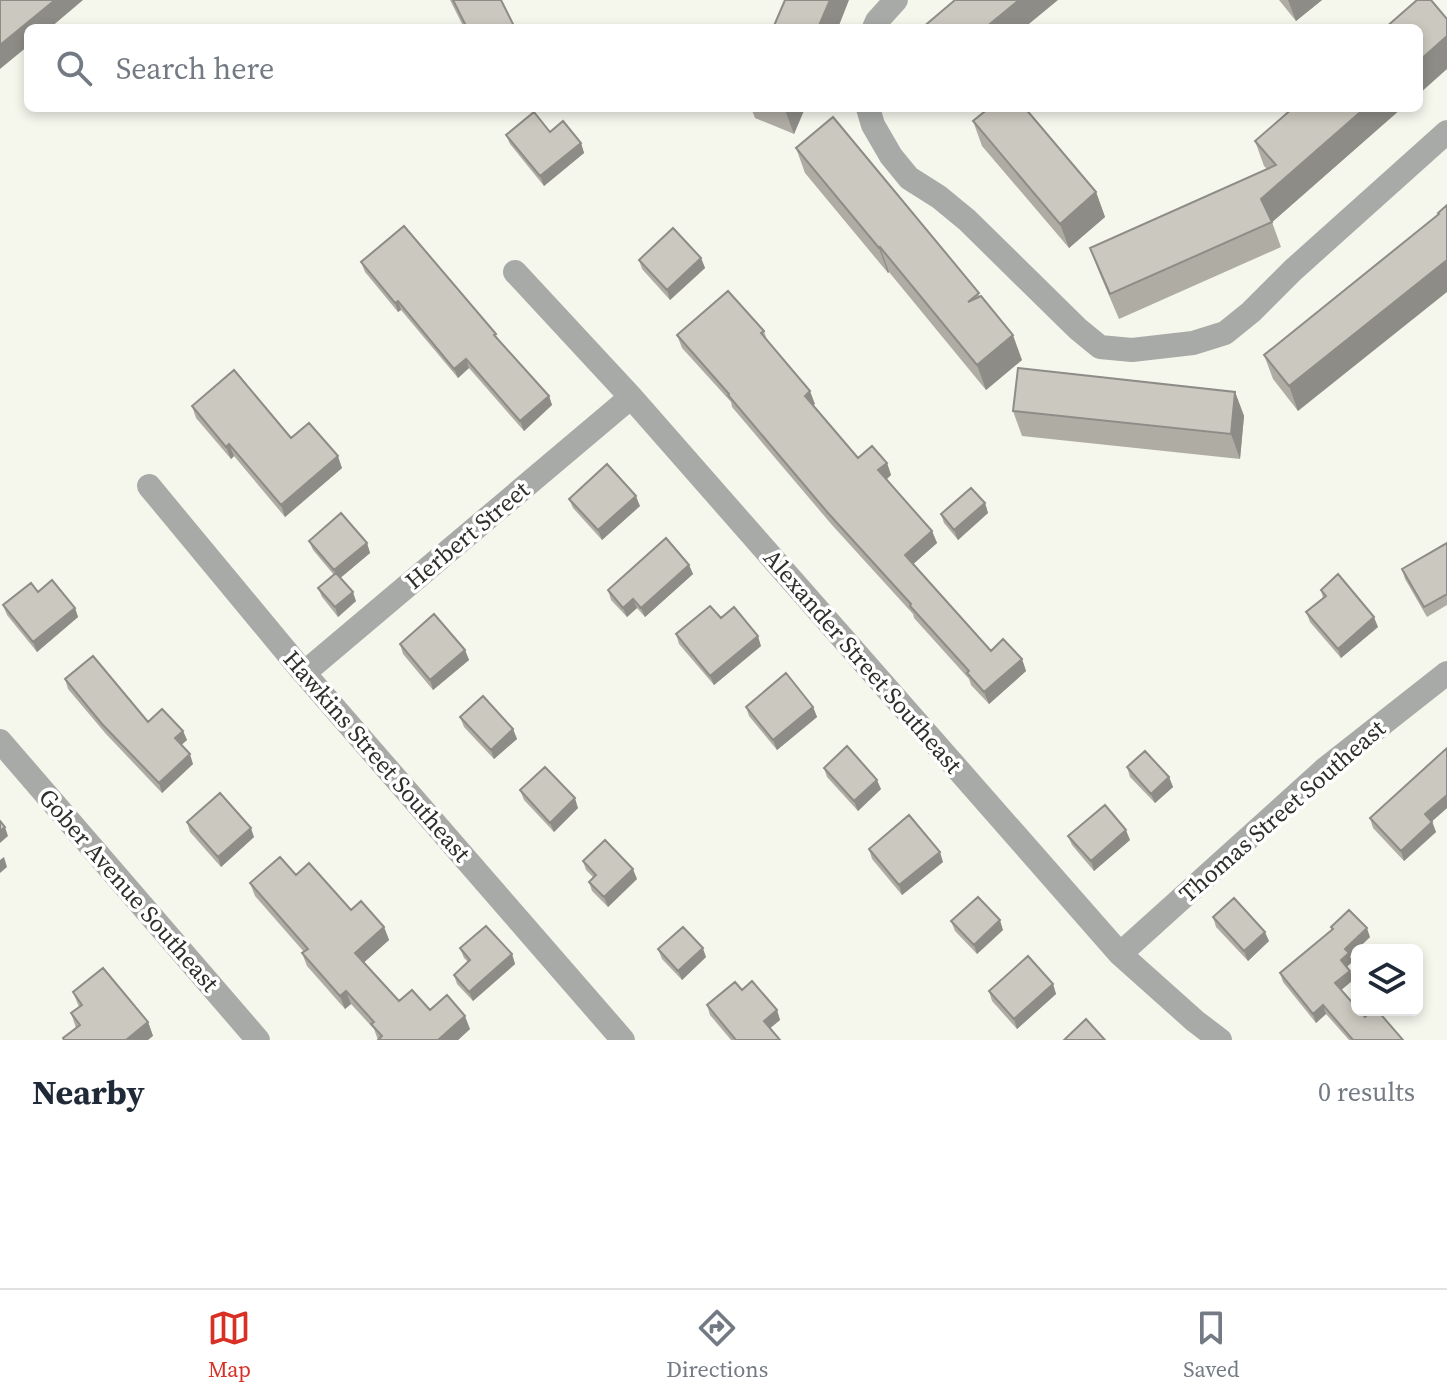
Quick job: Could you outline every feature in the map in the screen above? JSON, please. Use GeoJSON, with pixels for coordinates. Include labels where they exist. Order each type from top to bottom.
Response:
{"type":"FeatureCollection","features":[{"type":"Feature","properties":{"kind":"street"},"geometry":{"type":"LineString","coordinates":[[876,24],[896,0]]}},
{"type":"Feature","properties":{"kind":"street"},"geometry":{"type":"LineString","coordinates":[[869,112],[891,156],[909,178],[967,220],[1100,347],[1132,350],[1193,343],[1225,333],[1447,132]]}},
{"type":"Feature","properties":{"kind":"street","name":"Alexander Street Southeast"},"geometry":{"type":"LineString","coordinates":[[515,272],[631,397],[1120,954],[1220,1040]]}},
{"type":"Feature","properties":{"kind":"street","name":"Herbert Street"},"geometry":{"type":"LineString","coordinates":[[304,673],[631,397]]}},
{"type":"Feature","properties":{"kind":"street","name":"Hawkins Street Southeast"},"geometry":{"type":"LineString","coordinates":[[149,486],[610,1034]]}},
{"type":"Feature","properties":{"kind":"street","name":"Thomas Street Southeast"},"geometry":{"type":"LineString","coordinates":[[1120,954],[1325,769],[1447,673]]}},
{"type":"Feature","properties":{"kind":"street","name":"Gober Avenue Southeast"},"geometry":{"type":"LineString","coordinates":[[0,741],[258,1040]]}},
{"type":"Feature","properties":{"kind":"building"},"geometry":{"type":"Polygon","coordinates":[[[0,0],[55,0],[24,24],[0,45],[0,0]]]}},
{"type":"Feature","properties":{"kind":"building"},"geometry":{"type":"Polygon","coordinates":[[[453,0],[501,0],[513,24],[465,24],[453,0]]]}},
{"type":"Feature","properties":{"kind":"building"},"geometry":{"type":"Polygon","coordinates":[[[785,0],[830,0],[820,24],[775,24],[785,0]]]}},
{"type":"Feature","properties":{"kind":"building"},"geometry":{"type":"Polygon","coordinates":[[[955,0],[1019,0],[990,24],[927,24],[955,0]]]}},
{"type":"Feature","properties":{"kind":"building"},"geometry":{"type":"Polygon","coordinates":[[[1417,0],[1431,0],[1447,19],[1447,36],[1423,57],[1423,24],[1390,24],[1417,0]]]}},
{"type":"Feature","properties":{"kind":"building"},"geometry":{"type":"Polygon","coordinates":[[[534,112],[550,132],[563,121],[581,143],[540,176],[506,135],[534,112]]]}},
{"type":"Feature","properties":{"kind":"building"},"geometry":{"type":"Polygon","coordinates":[[[984,112],[1028,112],[1096,192],[1060,224],[973,121],[984,112]]]}},
{"type":"Feature","properties":{"kind":"building"},"geometry":{"type":"Polygon","coordinates":[[[1288,112],[1360,112],[1261,199],[1272,222],[1110,294],[1090,248],[1276,165],[1255,141],[1288,112]]]}},
{"type":"Feature","properties":{"kind":"building"},"geometry":{"type":"Polygon","coordinates":[[[833,117],[979,293],[968,302],[981,296],[1013,335],[977,365],[796,148],[833,117]]]}},
{"type":"Feature","properties":{"kind":"building"},"geometry":{"type":"Polygon","coordinates":[[[1447,205],[1447,260],[1289,386],[1264,355],[1447,205]]]}},
{"type":"Feature","properties":{"kind":"building"},"geometry":{"type":"Polygon","coordinates":[[[404,226],[549,396],[520,421],[466,359],[454,369],[361,262],[404,226]]]}},
{"type":"Feature","properties":{"kind":"building"},"geometry":{"type":"Polygon","coordinates":[[[673,228],[701,258],[667,290],[639,260],[673,228]]]}},
{"type":"Feature","properties":{"kind":"building"},"geometry":{"type":"Polygon","coordinates":[[[728,291],[764,331],[761,333],[810,391],[805,396],[858,458],[872,446],[887,463],[878,470],[932,531],[905,555],[991,651],[1003,639],[1022,659],[984,692],[677,335],[728,291]]]}},
{"type":"Feature","properties":{"kind":"building"},"geometry":{"type":"Polygon","coordinates":[[[1018,368],[1235,392],[1231,434],[1013,411],[1018,368]]]}},
{"type":"Feature","properties":{"kind":"building"},"geometry":{"type":"Polygon","coordinates":[[[234,370],[291,438],[309,423],[338,456],[281,505],[192,406],[234,370]]]}},
{"type":"Feature","properties":{"kind":"building"},"geometry":{"type":"Polygon","coordinates":[[[607,464],[636,496],[598,530],[569,499],[607,464]]]}},
{"type":"Feature","properties":{"kind":"building"},"geometry":{"type":"Polygon","coordinates":[[[971,488],[985,503],[954,530],[941,514],[971,488]]]}},
{"type":"Feature","properties":{"kind":"building"},"geometry":{"type":"Polygon","coordinates":[[[341,513],[367,543],[334,570],[309,541],[341,513]]]}},
{"type":"Feature","properties":{"kind":"building"},"geometry":{"type":"Polygon","coordinates":[[[666,538],[689,565],[641,608],[633,599],[623,608],[608,590],[666,538]]]}},
{"type":"Feature","properties":{"kind":"building"},"geometry":{"type":"Polygon","coordinates":[[[1447,543],[1447,594],[1424,607],[1402,569],[1447,543]]]}},
{"type":"Feature","properties":{"kind":"building"},"geometry":{"type":"Polygon","coordinates":[[[336,573],[353,592],[335,607],[318,588],[336,573]]]}},
{"type":"Feature","properties":{"kind":"building"},"geometry":{"type":"Polygon","coordinates":[[[1338,574],[1374,617],[1338,649],[1306,612],[1326,596],[1321,590],[1338,574]]]}},
{"type":"Feature","properties":{"kind":"building"},"geometry":{"type":"Polygon","coordinates":[[[52,580],[75,608],[33,642],[3,605],[31,583],[38,592],[52,580]]]}},
{"type":"Feature","properties":{"kind":"building"},"geometry":{"type":"Polygon","coordinates":[[[710,606],[721,618],[734,607],[758,636],[710,676],[676,634],[710,606]]]}},
{"type":"Feature","properties":{"kind":"building"},"geometry":{"type":"Polygon","coordinates":[[[434,614],[465,650],[430,680],[400,644],[434,614]]]}},
{"type":"Feature","properties":{"kind":"building"},"geometry":{"type":"Polygon","coordinates":[[[93,656],[148,722],[162,709],[183,731],[175,738],[190,754],[159,783],[102,724],[65,679],[93,656]]]}},
{"type":"Feature","properties":{"kind":"building"},"geometry":{"type":"Polygon","coordinates":[[[786,673],[813,707],[773,740],[746,707],[786,673]]]}},
{"type":"Feature","properties":{"kind":"building"},"geometry":{"type":"Polygon","coordinates":[[[483,696],[513,729],[491,750],[460,717],[483,696]]]}},
{"type":"Feature","properties":{"kind":"building"},"geometry":{"type":"Polygon","coordinates":[[[847,746],[877,780],[854,801],[824,768],[847,746]]]}},
{"type":"Feature","properties":{"kind":"building"},"geometry":{"type":"Polygon","coordinates":[[[1447,748],[1447,795],[1425,814],[1432,822],[1401,851],[1370,818],[1447,748]]]}},
{"type":"Feature","properties":{"kind":"building"},"geometry":{"type":"Polygon","coordinates":[[[1145,751],[1169,777],[1151,794],[1127,767],[1145,751]]]}},
{"type":"Feature","properties":{"kind":"building"},"geometry":{"type":"Polygon","coordinates":[[[545,767],[575,798],[550,823],[520,790],[545,767]]]}},
{"type":"Feature","properties":{"kind":"building"},"geometry":{"type":"Polygon","coordinates":[[[220,793],[251,828],[218,857],[187,822],[220,793]]]}},
{"type":"Feature","properties":{"kind":"building"},"geometry":{"type":"Polygon","coordinates":[[[1105,805],[1126,830],[1091,861],[1068,836],[1105,805]]]}},
{"type":"Feature","properties":{"kind":"building"},"geometry":{"type":"Polygon","coordinates":[[[909,815],[940,852],[899,885],[869,849],[909,815]]]}},
{"type":"Feature","properties":{"kind":"building"},"geometry":{"type":"Polygon","coordinates":[[[605,840],[633,869],[604,897],[589,882],[596,875],[583,861],[605,840]]]}},
{"type":"Feature","properties":{"kind":"building"},"geometry":{"type":"Polygon","coordinates":[[[280,857],[296,875],[309,863],[351,910],[361,901],[384,927],[355,953],[399,1001],[412,990],[430,1010],[447,995],[465,1016],[438,1040],[378,1040],[382,1036],[371,1024],[374,1022],[346,991],[340,996],[302,953],[308,949],[250,883],[280,857]]]}},
{"type":"Feature","properties":{"kind":"building"},"geometry":{"type":"Polygon","coordinates":[[[978,897],[1000,920],[974,945],[951,921],[978,897]]]}},
{"type":"Feature","properties":{"kind":"building"},"geometry":{"type":"Polygon","coordinates":[[[1234,898],[1265,932],[1244,951],[1213,917],[1234,898]]]}},
{"type":"Feature","properties":{"kind":"building"},"geometry":{"type":"Polygon","coordinates":[[[1349,910],[1367,928],[1345,949],[1349,953],[1341,960],[1350,971],[1335,983],[1351,1001],[1351,1016],[1382,1016],[1403,1040],[1353,1040],[1323,1005],[1313,1014],[1280,973],[1333,929],[1331,927],[1349,910]]]}},
{"type":"Feature","properties":{"kind":"building"},"geometry":{"type":"Polygon","coordinates":[[[486,926],[512,954],[469,992],[454,975],[470,960],[460,948],[486,926]]]}},
{"type":"Feature","properties":{"kind":"building"},"geometry":{"type":"Polygon","coordinates":[[[683,927],[703,948],[678,971],[658,949],[683,927]]]}},
{"type":"Feature","properties":{"kind":"building"},"geometry":{"type":"Polygon","coordinates":[[[1028,956],[1053,984],[1014,1019],[989,991],[1028,956]]]}},
{"type":"Feature","properties":{"kind":"building"},"geometry":{"type":"Polygon","coordinates":[[[103,968],[148,1022],[126,1040],[64,1040],[80,1025],[71,1013],[82,1005],[73,992],[103,968]]]}},
{"type":"Feature","properties":{"kind":"building"},"geometry":{"type":"Polygon","coordinates":[[[752,981],[777,1010],[764,1021],[780,1040],[736,1040],[707,1005],[735,982],[742,990],[752,981]]]}},
{"type":"Feature","properties":{"kind":"building"},"geometry":{"type":"Polygon","coordinates":[[[1086,1019],[1105,1040],[1064,1040],[1086,1019]]]}}]}
